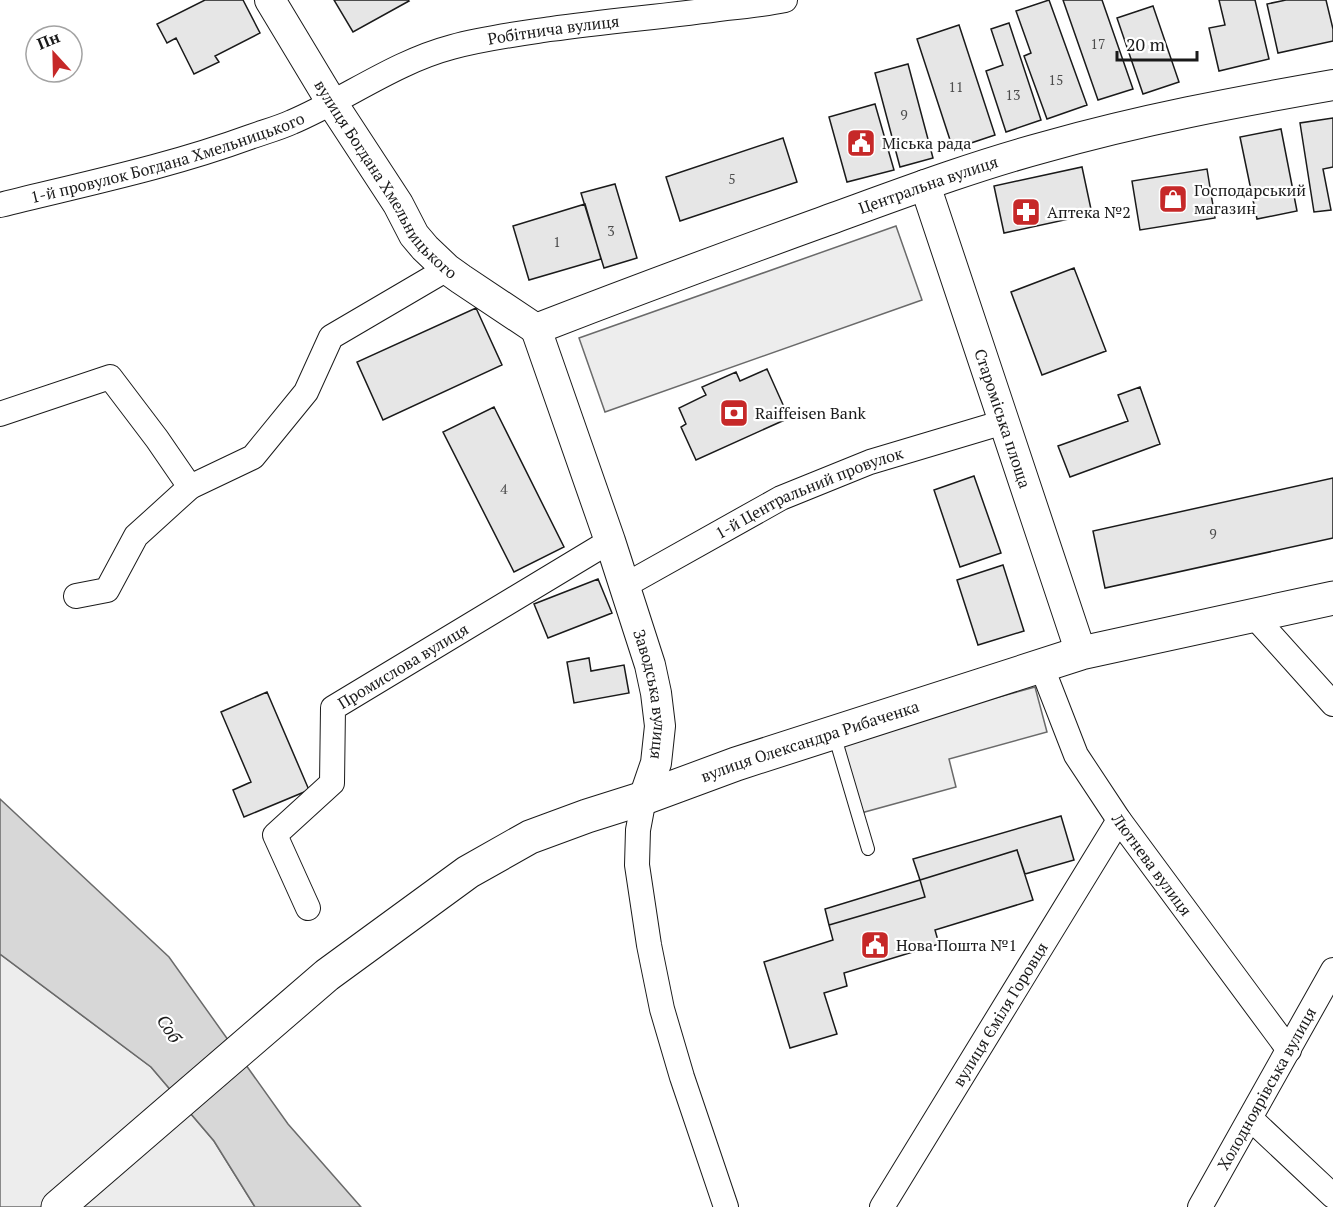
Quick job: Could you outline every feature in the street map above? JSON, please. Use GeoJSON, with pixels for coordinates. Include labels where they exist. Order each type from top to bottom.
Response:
{"type":"FeatureCollection","features":[{"type":"Feature","properties":{"kind":"highway","name":"вулиця Олександра Рибаченка"},"geometry":{"type":"LineString","coordinates":[[58,1207],[327,975],[468,872],[530,837],[736,764],[1081,653],[1333,598]]}},
{"type":"Feature","properties":{"kind":"street","name":"вулиця Богдана Хмельницького"},"geometry":{"type":"LineString","coordinates":[[270,0],[332,103],[398,204],[414,235],[433,257],[447,268],[536,328]]}},
{"type":"Feature","properties":{"kind":"street","name":"Робітнича вулиця"},"geometry":{"type":"LineString","coordinates":[[332,103],[373,80],[424,57],[449,47],[482,39],[779,1]]}},
{"type":"Feature","properties":{"kind":"street","name":"Центральна вулиця"},"geometry":{"type":"LineString","coordinates":[[536,328],[925,185],[1033,150],[1177,114],[1333,85]]}},
{"type":"Feature","properties":{"kind":"street","name":"1-й провулок Богдана Хмельницького"},"geometry":{"type":"LineString","coordinates":[[0,205],[211,151],[291,123],[332,103]]}},
{"type":"Feature","properties":{"kind":"street","name":"Староміська площа"},"geometry":{"type":"LineString","coordinates":[[925,185],[1081,653]]}},
{"type":"Feature","properties":{"kind":"street"},"geometry":{"type":"LineString","coordinates":[[76,596],[107,590],[136,536],[190,487],[253,457],[306,392],[331,337],[447,268]]}},
{"type":"Feature","properties":{"kind":"street","name":"Заводська вулиця"},"geometry":{"type":"LineString","coordinates":[[536,328],[610,541],[650,665],[660,726],[656,763],[644,798],[638,830],[637,865],[649,945],[662,1009],[682,1077],[726,1207]]}},
{"type":"Feature","properties":{"kind":"street"},"geometry":{"type":"LineString","coordinates":[[0,414],[110,377],[190,487]]}},
{"type":"Feature","properties":{"kind":"street","name":"1-й Центральний провулок"},"geometry":{"type":"LineString","coordinates":[[624,586],[781,498],[870,462],[1004,422]]}},
{"type":"Feature","properties":{"kind":"street","name":"Промислова вулиця"},"geometry":{"type":"LineString","coordinates":[[308,908],[275,835],[332,783],[333,708],[610,541]]}},
{"type":"Feature","properties":{"kind":"street"},"geometry":{"type":"LineString","coordinates":[[1253,615],[1333,704]]}},
{"type":"Feature","properties":{"kind":"street","name":"Лютнева вулиця"},"geometry":{"type":"LineString","coordinates":[[1041,666],[1076,755],[1119,820],[1289,1050]]}},
{"type":"Feature","properties":{"kind":"street","name":"вулиця Єміля Горовця"},"geometry":{"type":"LineString","coordinates":[[882,1207],[1119,820]]}},
{"type":"Feature","properties":{"kind":"street","name":"Холодноярівська вулиця"},"geometry":{"type":"LineString","coordinates":[[1200,1207],[1333,970]]}},
{"type":"Feature","properties":{"kind":"street"},"geometry":{"type":"LineString","coordinates":[[1251,1119],[1333,1196]]}},
{"type":"Feature","properties":{"kind":"lane"},"geometry":{"type":"LineString","coordinates":[[834,732],[868,849]]}},
{"type":"Feature","properties":{"kind":"shaded area"},"geometry":{"type":"Polygon","coordinates":[[[896,226],[922,300],[605,412],[579,338],[896,226]]]}},
{"type":"Feature","properties":{"kind":"shaded area"},"geometry":{"type":"Polygon","coordinates":[[[1035,687],[1047,732],[949,759],[956,787],[861,813],[841,740],[1035,687]]]}},
{"type":"Feature","properties":{"kind":"shaded area"},"geometry":{"type":"Polygon","coordinates":[[[0,954],[151,1067],[214,1141],[255,1207],[0,1207],[0,954]]]}},
{"type":"Feature","properties":{"kind":"water","name":"Соб"},"geometry":{"type":"Polygon","coordinates":[[[0,799],[169,957],[288,1124],[361,1207],[255,1207],[214,1141],[151,1067],[0,954],[0,799]]]}},
{"type":"Feature","properties":{"kind":"building"},"geometry":{"type":"Polygon","coordinates":[[[205,0],[243,0],[260,33],[215,56],[219,62],[194,74],[176,38],[167,43],[157,24],[205,0]]]}},
{"type":"Feature","properties":{"kind":"building"},"geometry":{"type":"Polygon","coordinates":[[[334,0],[408,0],[409,1],[353,32],[334,0]]]}},
{"type":"Feature","properties":{"kind":"building"},"geometry":{"type":"Polygon","coordinates":[[[1049,0],[1087,105],[1047,119],[1024,56],[1031,53],[1016,11],[1049,0]]]}},
{"type":"Feature","properties":{"kind":"building"},"geometry":{"type":"Polygon","coordinates":[[[1063,0],[1102,0],[1133,89],[1098,100],[1063,0]]]}},
{"type":"Feature","properties":{"kind":"building"},"geometry":{"type":"Polygon","coordinates":[[[1219,0],[1255,0],[1269,59],[1219,71],[1209,28],[1225,25],[1219,0]]]}},
{"type":"Feature","properties":{"kind":"building"},"geometry":{"type":"Polygon","coordinates":[[[1286,0],[1326,0],[1333,29],[1333,41],[1278,53],[1267,4],[1286,0]]]}},
{"type":"Feature","properties":{"kind":"building"},"geometry":{"type":"Polygon","coordinates":[[[1153,6],[1179,82],[1143,94],[1117,18],[1153,6]]]}},
{"type":"Feature","properties":{"kind":"building"},"geometry":{"type":"Polygon","coordinates":[[[1009,23],[1041,120],[1006,132],[986,71],[1003,65],[991,29],[1009,23]]]}},
{"type":"Feature","properties":{"kind":"building"},"geometry":{"type":"Polygon","coordinates":[[[959,25],[995,135],[953,149],[917,39],[959,25]]]}},
{"type":"Feature","properties":{"kind":"building"},"geometry":{"type":"Polygon","coordinates":[[[908,64],[933,158],[900,167],[875,73],[908,64]]]}},
{"type":"Feature","properties":{"kind":"building","name":"Міська рада"},"geometry":{"type":"Polygon","coordinates":[[[875,104],[894,170],[847,182],[829,117],[875,104]]]}},
{"type":"Feature","properties":{"kind":"building"},"geometry":{"type":"Polygon","coordinates":[[[1333,118],[1333,167],[1323,169],[1331,210],[1314,212],[1300,123],[1333,118]]]}},
{"type":"Feature","properties":{"kind":"building"},"geometry":{"type":"Polygon","coordinates":[[[1281,129],[1297,211],[1257,219],[1240,137],[1281,129]]]}},
{"type":"Feature","properties":{"kind":"building"},"geometry":{"type":"Polygon","coordinates":[[[783,138],[797,182],[680,221],[666,177],[783,138]]]}},
{"type":"Feature","properties":{"kind":"building"},"geometry":{"type":"Polygon","coordinates":[[[1082,167],[1092,214],[1004,233],[994,186],[1082,167]]]}},
{"type":"Feature","properties":{"kind":"building","name":"Господарський магазин"},"geometry":{"type":"Polygon","coordinates":[[[1207,169],[1215,218],[1140,230],[1132,181],[1207,169]]]}},
{"type":"Feature","properties":{"kind":"building"},"geometry":{"type":"Polygon","coordinates":[[[615,184],[637,258],[604,268],[581,193],[615,184]]]}},
{"type":"Feature","properties":{"kind":"building"},"geometry":{"type":"Polygon","coordinates":[[[585,204],[601,259],[529,280],[513,226],[585,204]]]}},
{"type":"Feature","properties":{"kind":"building"},"geometry":{"type":"Polygon","coordinates":[[[1074,268],[1106,351],[1042,375],[1011,292],[1074,268]]]}},
{"type":"Feature","properties":{"kind":"building"},"geometry":{"type":"Polygon","coordinates":[[[476,308],[502,365],[383,420],[357,362],[476,308]]]}},
{"type":"Feature","properties":{"kind":"building","name":"Raiffeisen Bank"},"geometry":{"type":"Polygon","coordinates":[[[767,369],[789,418],[696,460],[681,427],[686,424],[679,408],[706,395],[702,387],[736,372],[740,381],[767,369]]]}},
{"type":"Feature","properties":{"kind":"building"},"geometry":{"type":"Polygon","coordinates":[[[1140,387],[1160,444],[1070,477],[1058,446],[1128,421],[1118,395],[1140,387]]]}},
{"type":"Feature","properties":{"kind":"building"},"geometry":{"type":"Polygon","coordinates":[[[494,407],[564,547],[514,572],[443,432],[494,407]]]}},
{"type":"Feature","properties":{"kind":"building"},"geometry":{"type":"Polygon","coordinates":[[[974,476],[1001,553],[960,567],[934,490],[974,476]]]}},
{"type":"Feature","properties":{"kind":"building"},"geometry":{"type":"Polygon","coordinates":[[[1333,478],[1333,538],[1105,588],[1093,531],[1333,478]]]}},
{"type":"Feature","properties":{"kind":"building"},"geometry":{"type":"Polygon","coordinates":[[[1003,565],[1024,631],[978,645],[957,580],[1003,565]]]}},
{"type":"Feature","properties":{"kind":"building"},"geometry":{"type":"Polygon","coordinates":[[[598,579],[612,613],[548,638],[534,604],[598,579]]]}},
{"type":"Feature","properties":{"kind":"building"},"geometry":{"type":"Polygon","coordinates":[[[589,658],[591,671],[624,665],[629,693],[574,703],[567,662],[589,658]]]}},
{"type":"Feature","properties":{"kind":"building"},"geometry":{"type":"Polygon","coordinates":[[[267,692],[309,790],[244,817],[233,790],[251,782],[221,712],[267,692]]]}},
{"type":"Feature","properties":{"kind":"building"},"geometry":{"type":"Polygon","coordinates":[[[1061,816],[1074,860],[1025,874],[1017,850],[920,880],[913,859],[1061,816]]]}},
{"type":"Feature","properties":{"kind":"building"},"geometry":{"type":"Polygon","coordinates":[[[1017,850],[1033,900],[935,930],[939,944],[844,973],[847,986],[824,993],[837,1034],[790,1048],[764,962],[833,940],[829,925],[925,897],[920,880],[1017,850]]]}},
{"type":"Feature","properties":{"kind":"building"},"geometry":{"type":"Polygon","coordinates":[[[920,880],[925,897],[829,925],[825,909],[920,880]]]}},
{"type":"Feature","properties":{"kind":"place","name":"Міська рада"},"geometry":{"type":"Point","coordinates":[861,143]}},
{"type":"Feature","properties":{"kind":"place","name":"Господарський магазин"},"geometry":{"type":"Point","coordinates":[1173,199]}},
{"type":"Feature","properties":{"kind":"place","name":"Аптека №2"},"geometry":{"type":"Point","coordinates":[1026,212]}},
{"type":"Feature","properties":{"kind":"place","name":"Raiffeisen Bank"},"geometry":{"type":"Point","coordinates":[734,413]}},
{"type":"Feature","properties":{"kind":"place","name":"Нова Пошта №1"},"geometry":{"type":"Point","coordinates":[875,945]}}]}
